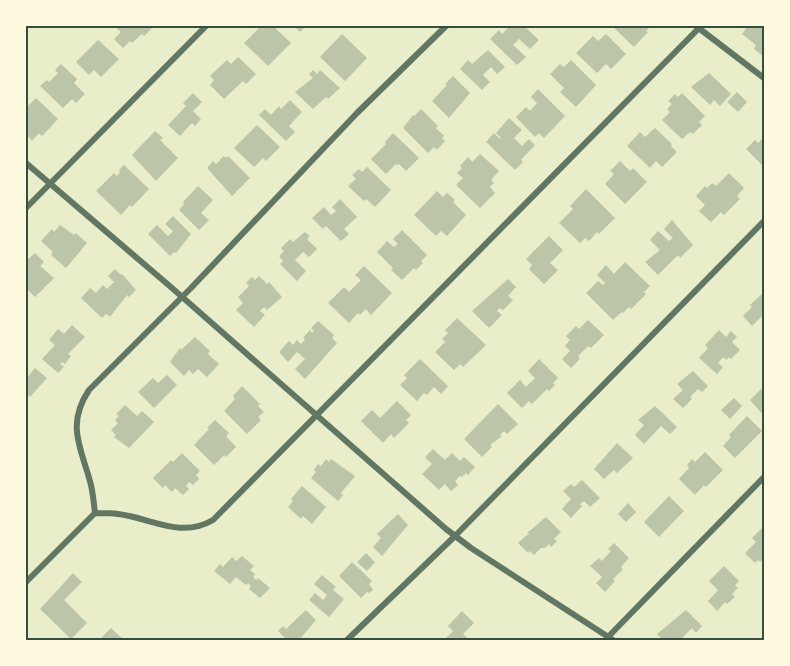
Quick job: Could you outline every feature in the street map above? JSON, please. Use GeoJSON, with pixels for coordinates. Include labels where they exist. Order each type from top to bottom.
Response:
{"type":"FeatureCollection","features":[{"type":"Feature","properties":{"kind":"street"},"geometry":{"type":"LineString","coordinates":[[26,208],[206,26]]}},
{"type":"Feature","properties":{"kind":"street"},"geometry":{"type":"LineString","coordinates":[[95,513],[92,486],[76,427],[80,407],[88,390],[182,297],[357,113],[446,26]]}},
{"type":"Feature","properties":{"kind":"street"},"geometry":{"type":"LineString","coordinates":[[26,582],[95,513],[117,513],[181,529],[201,527],[225,511],[699,26],[765,78]]}},
{"type":"Feature","properties":{"kind":"street"},"geometry":{"type":"LineString","coordinates":[[26,163],[455,536],[611,639],[765,477]]}},
{"type":"Feature","properties":{"kind":"street"},"geometry":{"type":"LineString","coordinates":[[347,640],[455,536],[765,221]]}},
{"type":"Feature","properties":{"kind":"building"},"geometry":{"type":"Polygon","coordinates":[[[114,26],[154,26],[144,36],[142,34],[123,48],[114,39],[121,32],[114,26]]]}},
{"type":"Feature","properties":{"kind":"building"},"geometry":{"type":"Polygon","coordinates":[[[261,26],[273,26],[291,43],[268,66],[244,43],[261,26]]]}},
{"type":"Feature","properties":{"kind":"building"},"geometry":{"type":"Polygon","coordinates":[[[294,26],[306,26],[300,32],[294,26]]]}},
{"type":"Feature","properties":{"kind":"building"},"geometry":{"type":"Polygon","coordinates":[[[510,26],[524,26],[539,40],[530,49],[519,39],[513,45],[526,57],[517,65],[490,39],[499,30],[502,34],[510,26]]]}},
{"type":"Feature","properties":{"kind":"building"},"geometry":{"type":"Polygon","coordinates":[[[612,26],[651,26],[634,47],[612,26]]]}},
{"type":"Feature","properties":{"kind":"building"},"geometry":{"type":"Polygon","coordinates":[[[748,26],[764,26],[764,57],[754,49],[756,45],[742,34],[748,26]]]}},
{"type":"Feature","properties":{"kind":"building"},"geometry":{"type":"Polygon","coordinates":[[[342,34],[367,58],[345,81],[320,57],[342,34]]]}},
{"type":"Feature","properties":{"kind":"building"},"geometry":{"type":"Polygon","coordinates":[[[606,34],[626,54],[611,69],[606,64],[597,73],[576,53],[593,36],[598,41],[606,34]]]}},
{"type":"Feature","properties":{"kind":"building"},"geometry":{"type":"Polygon","coordinates":[[[98,40],[119,59],[101,77],[94,70],[89,75],[76,62],[98,40]]]}},
{"type":"Feature","properties":{"kind":"building"},"geometry":{"type":"Polygon","coordinates":[[[488,50],[505,67],[497,74],[491,67],[483,75],[490,82],[482,90],[460,69],[468,60],[472,64],[488,50]]]}},
{"type":"Feature","properties":{"kind":"building"},"geometry":{"type":"Polygon","coordinates":[[[238,57],[256,74],[246,84],[243,81],[224,99],[210,85],[214,80],[210,76],[227,60],[231,64],[238,57]]]}},
{"type":"Feature","properties":{"kind":"building"},"geometry":{"type":"Polygon","coordinates":[[[571,60],[596,85],[576,107],[560,92],[564,88],[550,74],[560,64],[564,67],[571,60]]]}},
{"type":"Feature","properties":{"kind":"building"},"geometry":{"type":"Polygon","coordinates":[[[61,64],[77,79],[74,83],[85,94],[76,103],[72,99],[63,108],[40,86],[47,80],[49,82],[58,73],[55,70],[61,64]]]}},
{"type":"Feature","properties":{"kind":"building"},"geometry":{"type":"Polygon","coordinates":[[[313,70],[317,74],[320,70],[340,88],[313,109],[295,92],[313,78],[309,74],[313,70]]]}},
{"type":"Feature","properties":{"kind":"building"},"geometry":{"type":"Polygon","coordinates":[[[709,73],[731,94],[720,106],[714,100],[710,105],[691,87],[709,73]]]}},
{"type":"Feature","properties":{"kind":"building"},"geometry":{"type":"Polygon","coordinates":[[[453,76],[470,93],[449,118],[432,101],[453,76]]]}},
{"type":"Feature","properties":{"kind":"building"},"geometry":{"type":"Polygon","coordinates":[[[538,89],[565,116],[544,138],[539,133],[535,137],[516,117],[526,107],[530,111],[537,103],[531,97],[538,89]]]}},
{"type":"Feature","properties":{"kind":"building"},"geometry":{"type":"Polygon","coordinates":[[[737,92],[747,102],[738,112],[727,102],[737,92]]]}},
{"type":"Feature","properties":{"kind":"building"},"geometry":{"type":"Polygon","coordinates":[[[193,93],[202,102],[193,111],[201,119],[195,126],[192,123],[180,136],[168,125],[186,106],[183,103],[193,93]]]}},
{"type":"Feature","properties":{"kind":"building"},"geometry":{"type":"Polygon","coordinates":[[[682,93],[705,116],[699,122],[702,125],[693,134],[690,132],[682,139],[662,120],[670,112],[667,109],[672,104],[668,101],[675,94],[678,97],[682,93]]]}},
{"type":"Feature","properties":{"kind":"building"},"geometry":{"type":"Polygon","coordinates":[[[36,98],[58,119],[42,136],[39,133],[32,141],[26,134],[26,108],[36,98]]]}},
{"type":"Feature","properties":{"kind":"building"},"geometry":{"type":"Polygon","coordinates":[[[290,100],[302,112],[289,126],[295,132],[286,141],[259,115],[265,109],[271,115],[279,106],[281,109],[290,100]]]}},
{"type":"Feature","properties":{"kind":"building"},"geometry":{"type":"Polygon","coordinates":[[[421,109],[438,126],[436,128],[444,136],[442,138],[445,141],[437,150],[434,147],[428,153],[403,128],[421,109]]]}},
{"type":"Feature","properties":{"kind":"building"},"geometry":{"type":"Polygon","coordinates":[[[509,118],[522,130],[514,138],[522,146],[529,139],[535,145],[515,170],[486,142],[494,133],[501,138],[496,133],[509,118]]]}},
{"type":"Feature","properties":{"kind":"building"},"geometry":{"type":"Polygon","coordinates":[[[257,125],[280,147],[266,161],[263,158],[254,167],[234,148],[257,125]]]}},
{"type":"Feature","properties":{"kind":"building"},"geometry":{"type":"Polygon","coordinates":[[[655,128],[677,152],[662,167],[656,161],[650,168],[627,146],[640,132],[645,137],[655,128]]]}},
{"type":"Feature","properties":{"kind":"building"},"geometry":{"type":"Polygon","coordinates":[[[155,131],[163,138],[160,140],[178,158],[156,181],[132,155],[155,131]]]}},
{"type":"Feature","properties":{"kind":"building"},"geometry":{"type":"Polygon","coordinates":[[[393,133],[419,158],[406,171],[396,164],[386,174],[371,159],[393,133]]]}},
{"type":"Feature","properties":{"kind":"building"},"geometry":{"type":"Polygon","coordinates":[[[764,137],[762,165],[746,149],[755,140],[758,143],[764,137]]]}},
{"type":"Feature","properties":{"kind":"building"},"geometry":{"type":"Polygon","coordinates":[[[480,154],[499,171],[491,180],[494,183],[490,187],[495,193],[480,208],[456,185],[463,178],[457,173],[462,168],[460,166],[468,157],[472,162],[480,154]]]}},
{"type":"Feature","properties":{"kind":"building"},"geometry":{"type":"Polygon","coordinates":[[[224,156],[226,158],[228,156],[250,178],[232,196],[207,168],[213,161],[216,164],[224,156]]]}},
{"type":"Feature","properties":{"kind":"building"},"geometry":{"type":"Polygon","coordinates":[[[620,161],[630,171],[633,168],[647,182],[625,204],[605,184],[614,174],[610,171],[620,161]]]}},
{"type":"Feature","properties":{"kind":"building"},"geometry":{"type":"Polygon","coordinates":[[[124,165],[149,189],[121,215],[96,191],[114,173],[117,176],[124,165]]]}},
{"type":"Feature","properties":{"kind":"building"},"geometry":{"type":"Polygon","coordinates":[[[367,167],[391,190],[375,207],[366,199],[364,201],[348,186],[356,179],[352,175],[359,169],[362,172],[367,167]]]}},
{"type":"Feature","properties":{"kind":"building"},"geometry":{"type":"Polygon","coordinates":[[[729,173],[744,188],[737,196],[740,199],[724,215],[721,212],[711,222],[699,211],[705,205],[696,196],[705,186],[707,188],[712,183],[716,186],[729,173]]]}},
{"type":"Feature","properties":{"kind":"building"},"geometry":{"type":"Polygon","coordinates":[[[198,186],[213,200],[201,213],[209,220],[199,230],[179,210],[183,202],[198,186]]]}},
{"type":"Feature","properties":{"kind":"building"},"geometry":{"type":"Polygon","coordinates":[[[586,189],[615,218],[599,234],[597,232],[589,241],[585,238],[580,243],[559,223],[573,209],[570,206],[586,189]]]}},
{"type":"Feature","properties":{"kind":"building"},"geometry":{"type":"Polygon","coordinates":[[[437,191],[443,197],[447,193],[466,215],[447,236],[441,231],[436,236],[414,215],[437,191]]]}},
{"type":"Feature","properties":{"kind":"building"},"geometry":{"type":"Polygon","coordinates":[[[340,199],[357,217],[344,229],[349,234],[341,241],[326,226],[323,229],[312,218],[324,207],[331,215],[336,211],[332,207],[340,199]]]}},
{"type":"Feature","properties":{"kind":"building"},"geometry":{"type":"Polygon","coordinates":[[[173,216],[191,234],[176,253],[170,256],[148,234],[157,225],[168,236],[173,231],[165,224],[173,216]]]}},
{"type":"Feature","properties":{"kind":"building"},"geometry":{"type":"Polygon","coordinates":[[[672,220],[693,245],[680,258],[678,255],[658,275],[645,262],[660,250],[650,240],[658,231],[669,241],[673,238],[664,229],[672,220]]]}},
{"type":"Feature","properties":{"kind":"building"},"geometry":{"type":"Polygon","coordinates":[[[60,225],[74,235],[76,233],[87,243],[66,268],[51,255],[53,252],[41,241],[52,229],[54,232],[60,225]]]}},
{"type":"Feature","properties":{"kind":"building"},"geometry":{"type":"Polygon","coordinates":[[[402,230],[427,255],[416,270],[414,268],[402,280],[377,252],[387,241],[394,247],[398,244],[393,239],[402,230]]]}},
{"type":"Feature","properties":{"kind":"building"},"geometry":{"type":"Polygon","coordinates":[[[305,232],[310,236],[307,239],[317,249],[309,257],[303,252],[295,260],[306,271],[297,281],[280,264],[283,261],[279,256],[284,251],[281,248],[290,239],[293,242],[305,232]]]}},
{"type":"Feature","properties":{"kind":"building"},"geometry":{"type":"Polygon","coordinates":[[[549,236],[563,250],[550,263],[558,270],[544,284],[529,269],[532,265],[526,259],[549,236]]]}},
{"type":"Feature","properties":{"kind":"building"},"geometry":{"type":"Polygon","coordinates":[[[35,253],[44,262],[40,266],[54,278],[35,297],[26,288],[26,261],[35,253]]]}},
{"type":"Feature","properties":{"kind":"building"},"geometry":{"type":"Polygon","coordinates":[[[625,262],[650,286],[644,292],[646,294],[631,309],[629,307],[613,320],[586,293],[598,281],[603,285],[605,283],[597,275],[606,265],[614,274],[625,262]]]}},
{"type":"Feature","properties":{"kind":"building"},"geometry":{"type":"Polygon","coordinates":[[[364,266],[392,293],[371,315],[366,309],[360,315],[358,313],[349,323],[328,303],[344,287],[349,292],[361,280],[355,275],[364,266]]]}},
{"type":"Feature","properties":{"kind":"building"},"geometry":{"type":"Polygon","coordinates":[[[115,269],[136,290],[129,297],[127,295],[110,317],[106,314],[102,318],[81,298],[90,288],[96,293],[103,285],[107,289],[114,282],[108,276],[115,269]]]}},
{"type":"Feature","properties":{"kind":"building"},"geometry":{"type":"Polygon","coordinates":[[[259,276],[267,284],[269,282],[282,297],[267,310],[264,307],[260,311],[265,315],[254,327],[236,310],[243,303],[238,297],[249,286],[246,283],[252,277],[255,280],[259,276]]]}},
{"type":"Feature","properties":{"kind":"building"},"geometry":{"type":"Polygon","coordinates":[[[508,279],[516,287],[508,296],[513,300],[503,310],[500,308],[497,311],[502,315],[489,328],[472,311],[508,279]]]}},
{"type":"Feature","properties":{"kind":"building"},"geometry":{"type":"Polygon","coordinates":[[[764,294],[764,316],[752,326],[743,316],[752,307],[750,305],[764,294]]]}},
{"type":"Feature","properties":{"kind":"building"},"geometry":{"type":"Polygon","coordinates":[[[457,318],[486,345],[463,367],[460,364],[454,370],[435,352],[445,342],[442,339],[448,333],[445,330],[457,318]]]}},
{"type":"Feature","properties":{"kind":"building"},"geometry":{"type":"Polygon","coordinates":[[[588,320],[604,335],[591,348],[588,346],[578,356],[580,359],[571,368],[562,359],[570,351],[565,346],[570,340],[566,336],[576,326],[579,329],[588,320]]]}},
{"type":"Feature","properties":{"kind":"building"},"geometry":{"type":"Polygon","coordinates":[[[318,321],[334,335],[332,338],[337,343],[305,379],[295,369],[305,359],[297,352],[288,362],[279,352],[289,341],[293,345],[297,340],[301,344],[310,330],[312,333],[314,331],[311,328],[318,321]]]}},
{"type":"Feature","properties":{"kind":"building"},"geometry":{"type":"Polygon","coordinates":[[[72,325],[85,337],[68,354],[71,356],[65,364],[62,362],[60,364],[64,367],[58,373],[42,359],[55,345],[49,340],[58,329],[64,334],[72,325]]]}},
{"type":"Feature","properties":{"kind":"building"},"geometry":{"type":"Polygon","coordinates":[[[719,330],[726,337],[731,331],[737,337],[732,342],[740,350],[731,359],[729,357],[726,360],[723,357],[718,363],[723,367],[717,374],[699,358],[708,348],[705,345],[719,330]]]}},
{"type":"Feature","properties":{"kind":"building"},"geometry":{"type":"Polygon","coordinates":[[[195,337],[210,351],[208,354],[219,364],[207,377],[198,369],[193,374],[189,370],[184,376],[170,362],[180,348],[181,350],[195,337]]]}},
{"type":"Feature","properties":{"kind":"building"},"geometry":{"type":"Polygon","coordinates":[[[420,359],[448,386],[441,394],[434,387],[417,401],[400,385],[407,378],[404,375],[420,359]]]}},
{"type":"Feature","properties":{"kind":"building"},"geometry":{"type":"Polygon","coordinates":[[[539,359],[558,378],[549,391],[547,389],[532,404],[529,401],[522,408],[507,393],[520,380],[526,387],[535,378],[528,371],[539,359]]]}},
{"type":"Feature","properties":{"kind":"building"},"geometry":{"type":"Polygon","coordinates":[[[35,368],[47,378],[26,399],[26,379],[35,368]]]}},
{"type":"Feature","properties":{"kind":"building"},"geometry":{"type":"Polygon","coordinates":[[[693,371],[708,386],[702,392],[698,389],[683,408],[673,399],[683,390],[677,384],[693,371]]]}},
{"type":"Feature","properties":{"kind":"building"},"geometry":{"type":"Polygon","coordinates":[[[167,375],[177,385],[154,408],[138,392],[153,378],[158,383],[167,375]]]}},
{"type":"Feature","properties":{"kind":"building"},"geometry":{"type":"Polygon","coordinates":[[[242,386],[260,404],[258,406],[264,412],[258,417],[261,420],[247,434],[224,411],[235,399],[233,396],[242,386]]]}},
{"type":"Feature","properties":{"kind":"building"},"geometry":{"type":"Polygon","coordinates":[[[764,386],[764,416],[750,400],[764,386]]]}},
{"type":"Feature","properties":{"kind":"building"},"geometry":{"type":"Polygon","coordinates":[[[734,398],[742,406],[730,419],[721,410],[734,398]]]}},
{"type":"Feature","properties":{"kind":"building"},"geometry":{"type":"Polygon","coordinates":[[[397,401],[411,415],[406,420],[409,423],[394,438],[391,434],[383,443],[361,421],[372,410],[380,418],[397,401]]]}},
{"type":"Feature","properties":{"kind":"building"},"geometry":{"type":"Polygon","coordinates":[[[498,404],[518,424],[507,434],[504,431],[482,457],[464,439],[498,404]]]}},
{"type":"Feature","properties":{"kind":"building"},"geometry":{"type":"Polygon","coordinates":[[[125,405],[137,416],[142,411],[154,422],[129,448],[114,437],[116,435],[111,430],[118,423],[115,420],[119,416],[116,414],[125,405]]]}},
{"type":"Feature","properties":{"kind":"building"},"geometry":{"type":"Polygon","coordinates":[[[655,406],[677,427],[670,434],[661,426],[644,444],[635,435],[644,425],[638,420],[655,406]]]}},
{"type":"Feature","properties":{"kind":"building"},"geometry":{"type":"Polygon","coordinates":[[[747,416],[762,431],[735,458],[723,446],[731,437],[729,435],[747,416]]]}},
{"type":"Feature","properties":{"kind":"building"},"geometry":{"type":"Polygon","coordinates":[[[215,420],[229,433],[226,436],[236,447],[214,465],[194,445],[215,420]]]}},
{"type":"Feature","properties":{"kind":"building"},"geometry":{"type":"Polygon","coordinates":[[[617,443],[633,458],[617,473],[614,470],[604,479],[594,469],[617,443]]]}},
{"type":"Feature","properties":{"kind":"building"},"geometry":{"type":"Polygon","coordinates":[[[433,449],[445,460],[452,453],[460,461],[464,457],[475,467],[468,475],[466,473],[455,481],[458,485],[451,491],[445,484],[439,490],[422,474],[432,464],[425,457],[433,449]]]}},
{"type":"Feature","properties":{"kind":"building"},"geometry":{"type":"Polygon","coordinates":[[[705,452],[723,470],[695,495],[679,479],[689,468],[687,465],[692,459],[695,462],[705,452]]]}},
{"type":"Feature","properties":{"kind":"building"},"geometry":{"type":"Polygon","coordinates":[[[182,453],[200,471],[196,475],[199,479],[193,485],[189,482],[186,486],[189,489],[183,495],[175,488],[172,492],[165,485],[163,488],[153,478],[171,460],[173,462],[182,453]]]}},
{"type":"Feature","properties":{"kind":"building"},"geometry":{"type":"Polygon","coordinates":[[[326,459],[329,462],[331,459],[355,476],[341,493],[343,495],[338,501],[311,478],[318,464],[321,466],[326,459]]]}},
{"type":"Feature","properties":{"kind":"building"},"geometry":{"type":"Polygon","coordinates":[[[582,480],[600,498],[590,507],[584,501],[571,518],[562,509],[571,499],[563,491],[571,484],[574,487],[582,480]]]}},
{"type":"Feature","properties":{"kind":"building"},"geometry":{"type":"Polygon","coordinates":[[[302,486],[326,507],[312,524],[303,516],[301,519],[288,507],[293,501],[291,499],[302,486]]]}},
{"type":"Feature","properties":{"kind":"building"},"geometry":{"type":"Polygon","coordinates":[[[669,496],[684,511],[659,537],[644,522],[669,496]]]}},
{"type":"Feature","properties":{"kind":"building"},"geometry":{"type":"Polygon","coordinates":[[[628,503],[636,512],[626,522],[618,514],[628,503]]]}},
{"type":"Feature","properties":{"kind":"building"},"geometry":{"type":"Polygon","coordinates":[[[398,514],[408,525],[382,556],[373,547],[381,538],[377,534],[398,514]]]}},
{"type":"Feature","properties":{"kind":"building"},"geometry":{"type":"Polygon","coordinates":[[[546,517],[561,532],[554,539],[557,541],[551,547],[549,544],[541,548],[534,555],[530,551],[528,553],[518,543],[530,535],[527,533],[546,517]]]}},
{"type":"Feature","properties":{"kind":"building"},"geometry":{"type":"Polygon","coordinates":[[[763,527],[764,558],[755,563],[745,553],[756,542],[752,538],[763,527]]]}},
{"type":"Feature","properties":{"kind":"building"},"geometry":{"type":"Polygon","coordinates":[[[614,543],[629,558],[621,567],[623,569],[613,579],[615,581],[605,592],[596,583],[602,577],[590,566],[599,558],[602,561],[611,551],[608,549],[614,543]]]}},
{"type":"Feature","properties":{"kind":"building"},"geometry":{"type":"Polygon","coordinates":[[[366,553],[375,562],[367,571],[357,562],[366,553]]]}},
{"type":"Feature","properties":{"kind":"building"},"geometry":{"type":"Polygon","coordinates":[[[242,556],[254,566],[250,570],[255,574],[253,577],[256,580],[258,578],[270,588],[260,598],[249,589],[251,586],[248,583],[246,585],[236,577],[230,584],[214,571],[220,564],[223,567],[232,557],[236,561],[242,556]]]}},
{"type":"Feature","properties":{"kind":"building"},"geometry":{"type":"Polygon","coordinates":[[[352,562],[372,581],[369,584],[373,590],[361,598],[339,576],[352,562]]]}},
{"type":"Feature","properties":{"kind":"building"},"geometry":{"type":"Polygon","coordinates":[[[724,566],[739,581],[735,585],[738,588],[732,594],[735,597],[727,604],[725,602],[717,611],[708,601],[718,590],[709,581],[724,566]]]}},
{"type":"Feature","properties":{"kind":"building"},"geometry":{"type":"Polygon","coordinates":[[[73,573],[82,582],[64,600],[87,623],[71,639],[40,609],[73,573]]]}},
{"type":"Feature","properties":{"kind":"building"},"geometry":{"type":"Polygon","coordinates":[[[322,575],[336,587],[333,590],[344,599],[329,617],[309,600],[315,593],[323,600],[327,595],[314,584],[322,575]]]}},
{"type":"Feature","properties":{"kind":"building"},"geometry":{"type":"Polygon","coordinates":[[[306,610],[316,620],[299,640],[287,640],[278,631],[283,626],[286,629],[306,610]]]}},
{"type":"Feature","properties":{"kind":"building"},"geometry":{"type":"Polygon","coordinates":[[[686,610],[702,626],[696,633],[692,628],[683,640],[663,640],[657,634],[686,610]]]}},
{"type":"Feature","properties":{"kind":"building"},"geometry":{"type":"Polygon","coordinates":[[[462,611],[474,623],[463,634],[470,640],[444,640],[453,631],[448,626],[462,611]]]}},
{"type":"Feature","properties":{"kind":"building"},"geometry":{"type":"Polygon","coordinates":[[[111,628],[113,630],[124,640],[99,640],[111,628]]]}}]}
